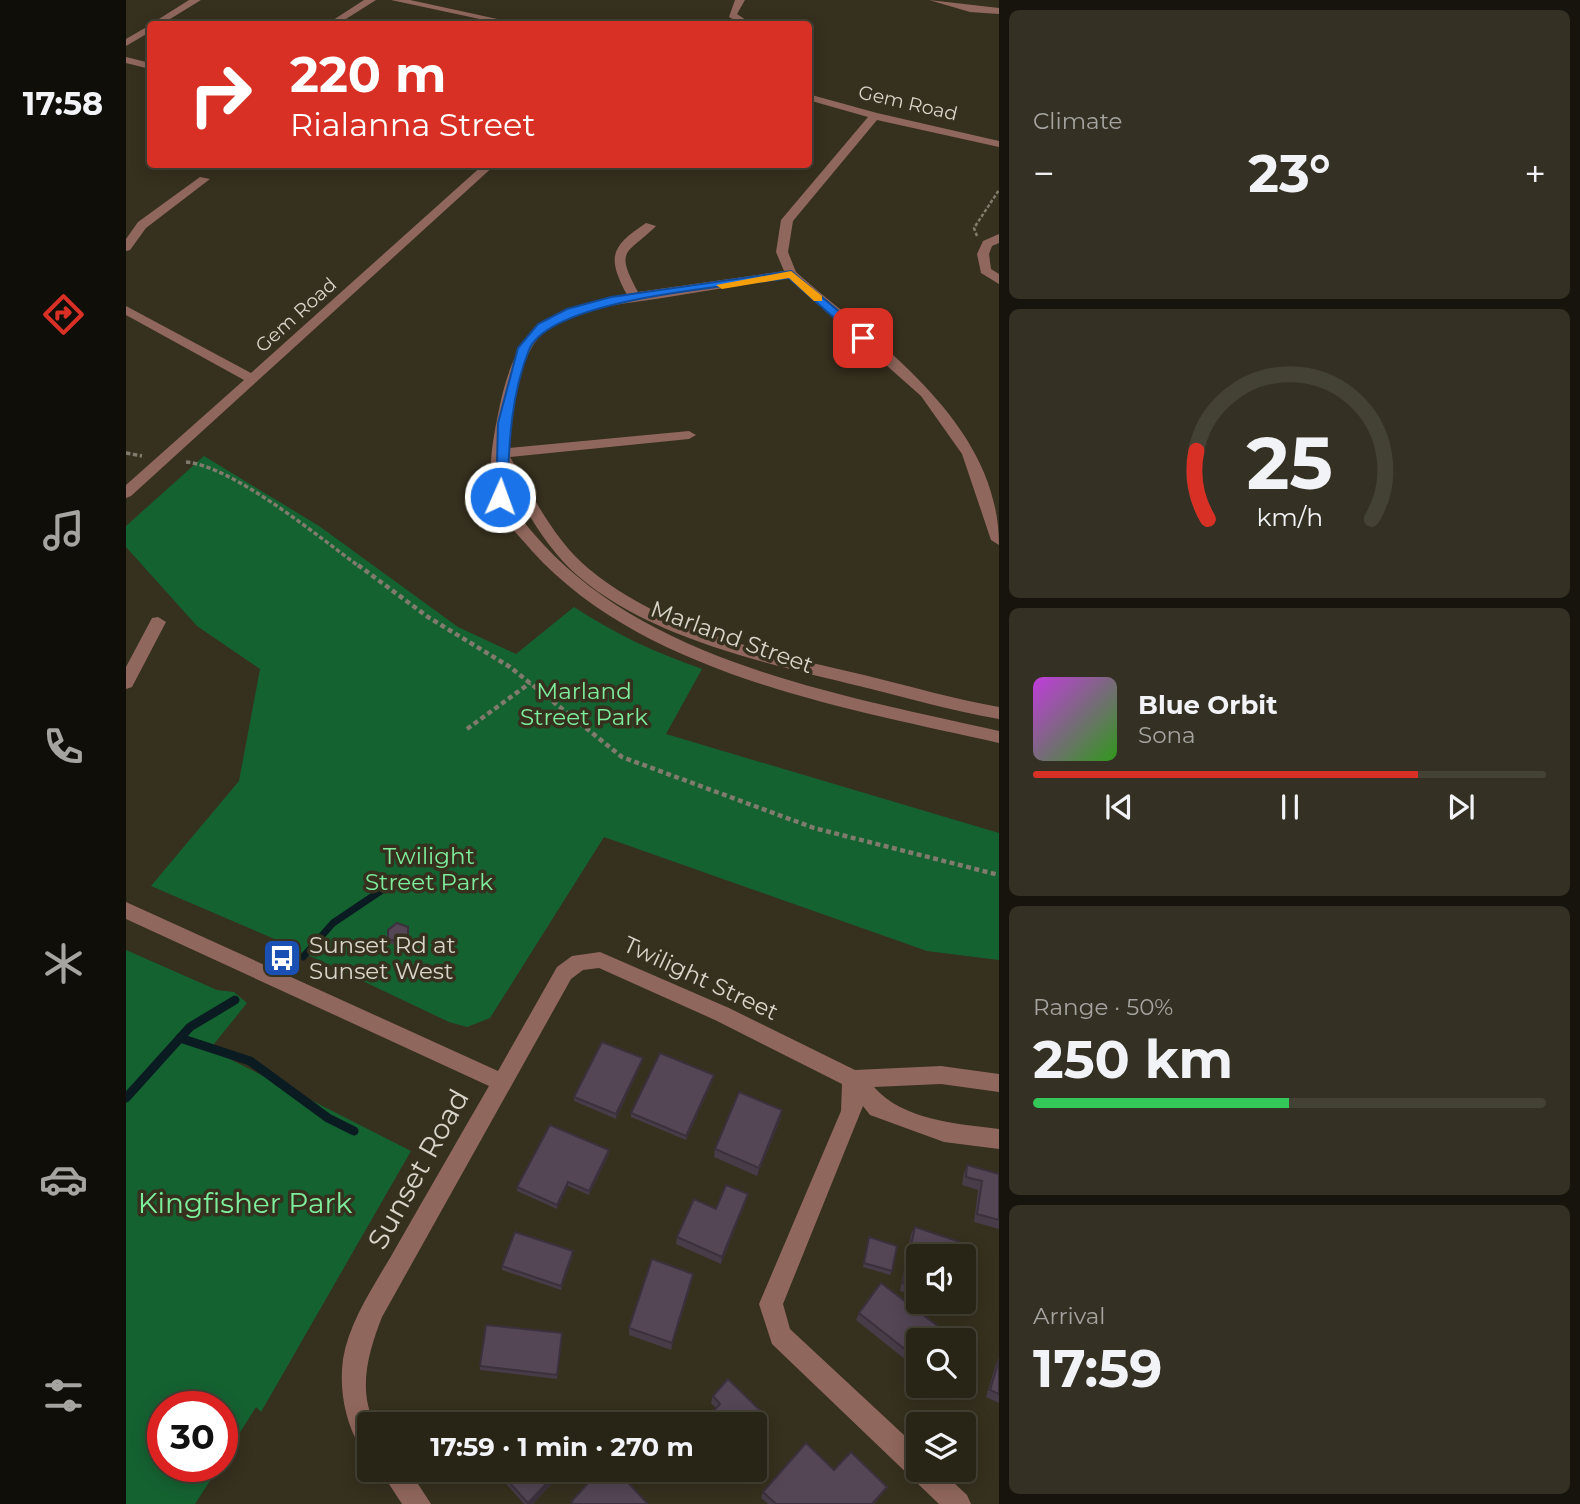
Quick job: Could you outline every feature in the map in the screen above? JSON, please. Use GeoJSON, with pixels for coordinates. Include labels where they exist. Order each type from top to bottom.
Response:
{"type":"FeatureCollection","features":[{"type":"Feature","properties":{"kind":"street"},"geometry":{"type":"LineString","coordinates":[[161,21],[196,0]]}},
{"type":"Feature","properties":{"kind":"street"},"geometry":{"type":"LineString","coordinates":[[337,21],[371,0]]}},
{"type":"Feature","properties":{"kind":"street"},"geometry":{"type":"LineString","coordinates":[[396,0],[487,21]]}},
{"type":"Feature","properties":{"kind":"street"},"geometry":{"type":"LineString","coordinates":[[739,21],[732,15],[740,0]]}},
{"type":"Feature","properties":{"kind":"street"},"geometry":{"type":"LineString","coordinates":[[934,0],[970,9],[999,11]]}},
{"type":"Feature","properties":{"kind":"street"},"geometry":{"type":"LineString","coordinates":[[126,43],[147,30]]}},
{"type":"Feature","properties":{"kind":"street"},"geometry":{"type":"LineString","coordinates":[[126,60],[147,65]]}},
{"type":"Feature","properties":{"kind":"street","name":"Gem Road"},"geometry":{"type":"LineString","coordinates":[[812,98],[874,116],[999,144]]}},
{"type":"Feature","properties":{"kind":"street"},"geometry":{"type":"LineString","coordinates":[[874,116],[787,220],[782,252],[791,274],[926,393],[969,454],[999,540]]}},
{"type":"Feature","properties":{"kind":"street","name":"Gem Road"},"geometry":{"type":"LineString","coordinates":[[126,493],[487,168]]}},
{"type":"Feature","properties":{"kind":"street"},"geometry":{"type":"LineString","coordinates":[[126,247],[142,225],[204,179]]}},
{"type":"Feature","properties":{"kind":"street"},"geometry":{"type":"LineString","coordinates":[[635,298],[618,267],[619,255],[624,245],[650,226]]}},
{"type":"Feature","properties":{"kind":"street"},"geometry":{"type":"LineString","coordinates":[[999,238],[987,244],[984,254],[985,270],[999,280]]}},
{"type":"Feature","properties":{"kind":"street"},"geometry":{"type":"LineString","coordinates":[[984,254],[999,256]]}},
{"type":"Feature","properties":{"kind":"street","name":"Marland Street"},"geometry":{"type":"LineString","coordinates":[[791,274],[635,298],[571,312],[542,327],[524,348],[504,423],[500,497],[538,552],[574,587],[626,621],[692,651],[790,685],[896,714],[999,737]]}},
{"type":"Feature","properties":{"kind":"street"},"geometry":{"type":"LineString","coordinates":[[126,310],[254,380]]}},
{"type":"Feature","properties":{"kind":"street"},"geometry":{"type":"LineString","coordinates":[[502,453],[689,435]]}},
{"type":"Feature","properties":{"kind":"street","name":"Marland Street"},"geometry":{"type":"LineString","coordinates":[[502,453],[552,540],[585,574],[638,607],[704,635],[805,666],[999,713]]}},
{"type":"Feature","properties":{"kind":"street"},"geometry":{"type":"LineString","coordinates":[[126,683],[158,622]]}},
{"type":"Feature","properties":{"kind":"street","name":"Sunset Road"},"geometry":{"type":"LineString","coordinates":[[126,910],[503,1083],[374,1309],[357,1351],[355,1388],[360,1412]]}},
{"type":"Feature","properties":{"kind":"street","name":"Twilight Street"},"geometry":{"type":"LineString","coordinates":[[503,1083],[564,973],[579,961],[600,960],[722,1014],[853,1079],[878,1108],[944,1132],[999,1139]]}},
{"type":"Feature","properties":{"kind":"street","name":"Twilight Street"},"geometry":{"type":"LineString","coordinates":[[853,1079],[941,1075],[999,1083]]}},
{"type":"Feature","properties":{"kind":"street"},"geometry":{"type":"LineString","coordinates":[[853,1079],[852,1111],[771,1304],[780,1336],[906,1455]]}},
{"type":"Feature","properties":{"kind":"street"},"geometry":{"type":"LineString","coordinates":[[402,1482],[418,1504]]}},
{"type":"Feature","properties":{"kind":"street"},"geometry":{"type":"LineString","coordinates":[[935,1482],[958,1504]]}},
{"type":"Feature","properties":{"kind":"path"},"geometry":{"type":"LineString","coordinates":[[984,254],[974,228],[999,190]]}},
{"type":"Feature","properties":{"kind":"path"},"geometry":{"type":"LineString","coordinates":[[164,459],[197,463],[255,492],[428,617],[510,667],[622,757],[814,828],[999,875]]}},
{"type":"Feature","properties":{"kind":"path"},"geometry":{"type":"LineString","coordinates":[[467,729],[530,683]]}},
{"type":"Feature","properties":{"kind":"green space"},"geometry":{"type":"Polygon","coordinates":[[[204,456],[319,526],[458,627],[516,654],[574,607],[636,642],[702,669],[666,734],[999,833],[999,960],[927,951],[604,837],[490,1018],[467,1027],[449,1022],[272,938],[151,886],[239,781],[260,669],[197,626],[126,547],[126,526],[204,456]]]}},
{"type":"Feature","properties":{"kind":"green space","name":"Kingfisher Park"},"geometry":{"type":"Polygon","coordinates":[[[126,950],[217,990],[234,992],[247,1003],[210,1049],[411,1151],[261,1412],[256,1407],[238,1436],[238,1391],[147,1391],[147,1482],[209,1482],[195,1504],[126,1504],[126,950]]]}},
{"type":"Feature","properties":{"kind":"building"},"geometry":{"type":"Polygon","coordinates":[[[397,923],[408,927],[408,935],[399,942],[388,939],[388,930],[397,923]]]}},
{"type":"Feature","properties":{"kind":"building"},"geometry":{"type":"Polygon","coordinates":[[[602,1042],[643,1058],[616,1114],[574,1097],[602,1042]]]}},
{"type":"Feature","properties":{"kind":"building"},"geometry":{"type":"Polygon","coordinates":[[[660,1053],[714,1075],[686,1136],[631,1113],[660,1053]]]}},
{"type":"Feature","properties":{"kind":"building"},"geometry":{"type":"Polygon","coordinates":[[[739,1092],[782,1110],[759,1168],[715,1149],[739,1092]]]}},
{"type":"Feature","properties":{"kind":"building"},"geometry":{"type":"Polygon","coordinates":[[[550,1125],[609,1150],[589,1191],[568,1182],[557,1205],[517,1187],[550,1125]]]}},
{"type":"Feature","properties":{"kind":"building"},"geometry":{"type":"Polygon","coordinates":[[[967,1165],[999,1174],[999,1220],[977,1214],[982,1181],[966,1177],[967,1165]]]}},
{"type":"Feature","properties":{"kind":"building"},"geometry":{"type":"Polygon","coordinates":[[[726,1185],[748,1194],[722,1257],[677,1237],[694,1199],[716,1209],[726,1185]]]}},
{"type":"Feature","properties":{"kind":"building"},"geometry":{"type":"Polygon","coordinates":[[[915,1227],[960,1242],[960,1244],[911,1244],[915,1227]]]}},
{"type":"Feature","properties":{"kind":"building"},"geometry":{"type":"Polygon","coordinates":[[[515,1232],[573,1251],[561,1286],[502,1266],[515,1232]]]}},
{"type":"Feature","properties":{"kind":"building"},"geometry":{"type":"Polygon","coordinates":[[[869,1237],[897,1246],[892,1271],[864,1263],[869,1237]]]}},
{"type":"Feature","properties":{"kind":"building"},"geometry":{"type":"Polygon","coordinates":[[[652,1259],[693,1274],[672,1343],[629,1328],[652,1259]]]}},
{"type":"Feature","properties":{"kind":"building"},"geometry":{"type":"Polygon","coordinates":[[[881,1283],[906,1302],[906,1314],[922,1314],[940,1328],[906,1328],[906,1350],[859,1313],[881,1283]]]}},
{"type":"Feature","properties":{"kind":"building"},"geometry":{"type":"Polygon","coordinates":[[[486,1325],[562,1333],[557,1375],[480,1366],[486,1325]]]}},
{"type":"Feature","properties":{"kind":"building"},"geometry":{"type":"Polygon","coordinates":[[[999,1360],[999,1394],[990,1390],[999,1360]]]}},
{"type":"Feature","properties":{"kind":"building"},"geometry":{"type":"Polygon","coordinates":[[[728,1379],[762,1412],[712,1412],[720,1404],[713,1396],[728,1379]]]}},
{"type":"Feature","properties":{"kind":"building"},"geometry":{"type":"Polygon","coordinates":[[[806,1443],[834,1470],[851,1452],[887,1487],[872,1504],[776,1504],[763,1492],[806,1443]]]}},
{"type":"Feature","properties":{"kind":"building"},"geometry":{"type":"Polygon","coordinates":[[[509,1482],[548,1482],[528,1503],[509,1482]]]}},
{"type":"Feature","properties":{"kind":"building"},"geometry":{"type":"Polygon","coordinates":[[[589,1482],[627,1482],[648,1504],[574,1504],[571,1502],[589,1482]]]}},
{"type":"Feature","properties":{"kind":"waterway"},"geometry":{"type":"LineString","coordinates":[[303,957],[333,923],[400,878]]}},
{"type":"Feature","properties":{"kind":"waterway"},"geometry":{"type":"LineString","coordinates":[[180,1038],[190,1027],[235,1000]]}},
{"type":"Feature","properties":{"kind":"waterway"},"geometry":{"type":"LineString","coordinates":[[126,1098],[180,1038]]}},
{"type":"Feature","properties":{"kind":"waterway"},"geometry":{"type":"LineString","coordinates":[[180,1038],[250,1061],[328,1118],[354,1131]]}},
{"type":"Feature","properties":{"kind":"slow traffic"},"geometry":{"type":"LineString","coordinates":[[722,285],[791,274],[818,298]]}},
{"type":"Feature","properties":{"kind":"place","name":"Sunset Rd at Sunset West"},"geometry":{"type":"Point","coordinates":[282,958]}},
{"type":"Feature","properties":{"kind":"route"},"geometry":{"type":"LineString","coordinates":[[500,497],[504,423],[524,348],[542,327],[571,312],[611,301],[791,274],[863,338]]}},
{"type":"Feature","properties":{"kind":"park label","name":"Marland Street Park"},"geometry":{"type":"Point","coordinates":[584,704]}},
{"type":"Feature","properties":{"kind":"park label","name":"Twilight Street Park"},"geometry":{"type":"Point","coordinates":[429,869]}}]}
